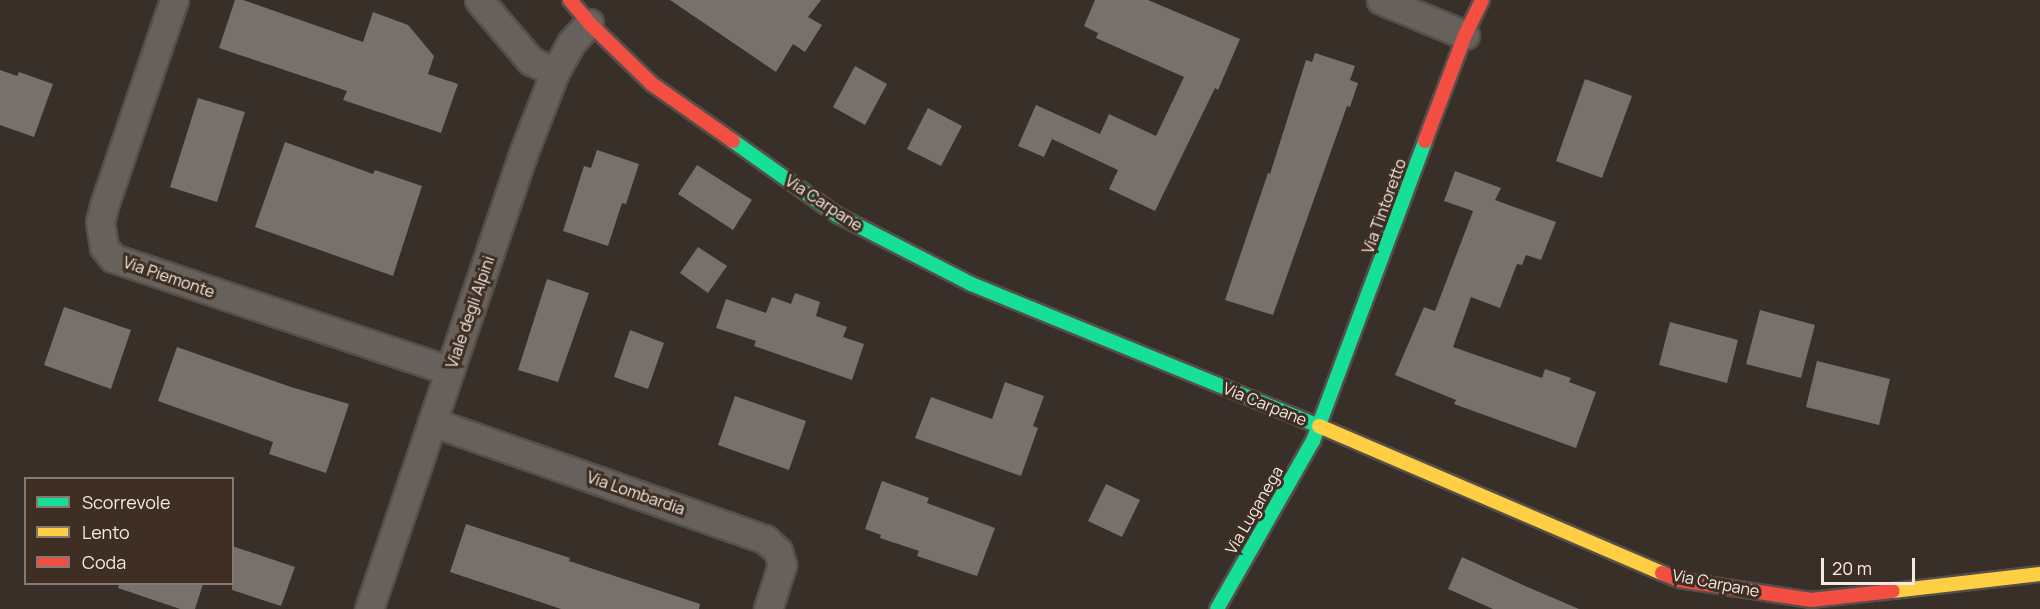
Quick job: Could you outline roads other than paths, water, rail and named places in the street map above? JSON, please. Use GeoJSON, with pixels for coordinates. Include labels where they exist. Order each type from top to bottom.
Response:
{"type":"FeatureCollection","features":[{"type":"Feature","properties":{"kind":"street","name":"Via Piemonte"},"geometry":{"type":"LineString","coordinates":[[174,0],[104,206],[100,222],[104,247],[114,258],[450,371]]}},
{"type":"Feature","properties":{"kind":"street"},"geometry":{"type":"LineString","coordinates":[[479,0],[531,61],[555,72]]}},
{"type":"Feature","properties":{"kind":"street","name":"Via Carpane"},"geometry":{"type":"LineString","coordinates":[[570,0],[589,23],[652,84],[837,215],[971,284],[1319,426],[1679,580],[1811,600],[2040,574]]}},
{"type":"Feature","properties":{"kind":"street"},"geometry":{"type":"LineString","coordinates":[[1381,0],[1465,35]]}},
{"type":"Feature","properties":{"kind":"street","name":"Via Tintoretto"},"geometry":{"type":"LineString","coordinates":[[1319,426],[1465,35],[1482,0]]}},
{"type":"Feature","properties":{"kind":"street","name":"Viale degli Alpini"},"geometry":{"type":"LineString","coordinates":[[369,609],[523,154],[555,72],[571,43],[589,23]]}},
{"type":"Feature","properties":{"kind":"street","name":"Via Lombardia"},"geometry":{"type":"LineString","coordinates":[[432,422],[765,539],[778,551],[782,565],[768,609]]}},
{"type":"Feature","properties":{"kind":"street","name":"Via Luganega"},"geometry":{"type":"LineString","coordinates":[[1217,609],[1319,426]]}}]}
